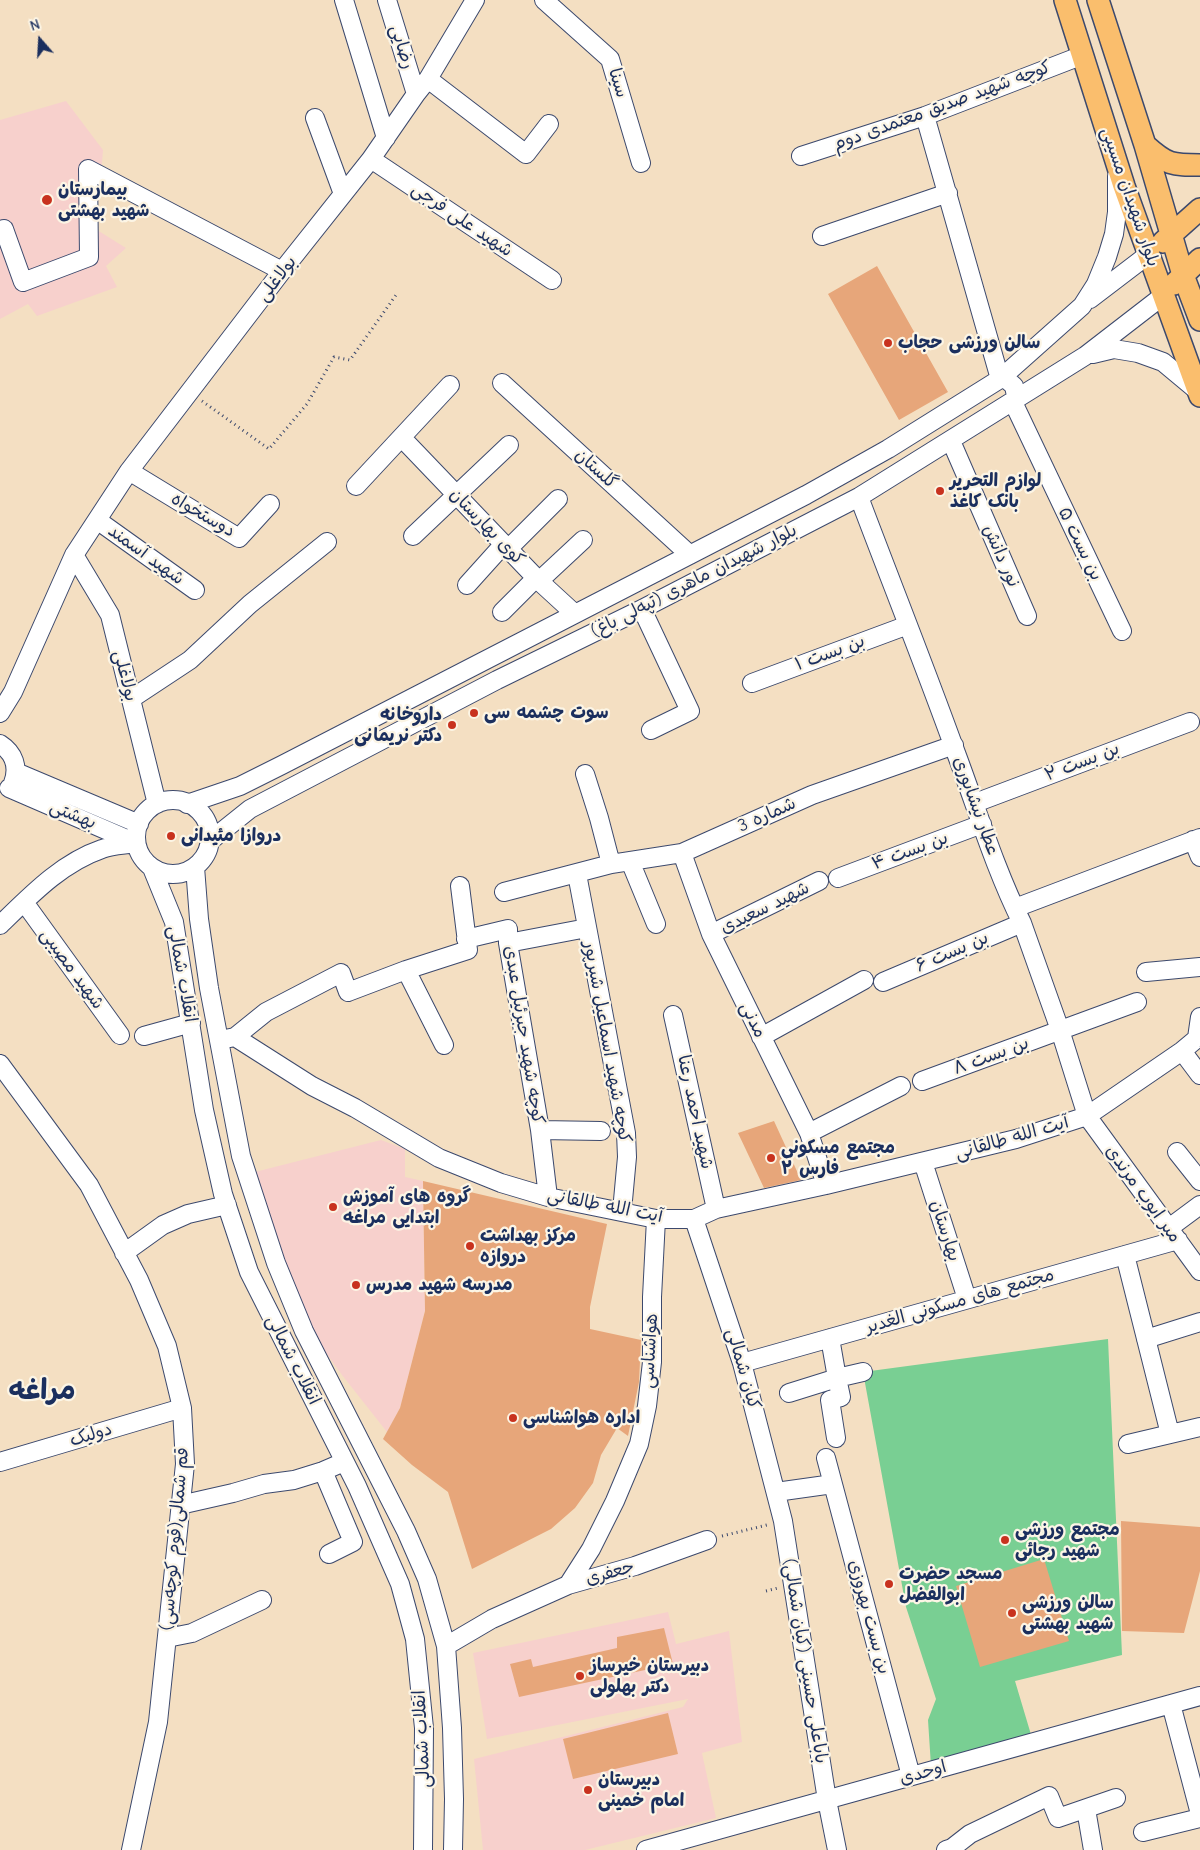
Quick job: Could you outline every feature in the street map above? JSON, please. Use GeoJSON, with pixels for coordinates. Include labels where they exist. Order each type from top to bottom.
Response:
{"type":"FeatureCollection","features":[{"type":"Feature","properties":{"kind":"main road","name":"بلوار شهیدان مسیبی"},"geometry":{"type":"LineString","coordinates":[[1065,0],[1117,166],[1164,296],[1196,365],[1199,394]]}},
{"type":"Feature","properties":{"kind":"main road","name":"بلوار شهیدان مسیبی"},"geometry":{"type":"LineString","coordinates":[[1098,0],[1137,119],[1183,276],[1200,320]]}},
{"type":"Feature","properties":{"kind":"main road"},"geometry":{"type":"LineString","coordinates":[[1107,131],[1118,136],[1127,136],[1133,130],[1137,119]]}},
{"type":"Feature","properties":{"kind":"main road"},"geometry":{"type":"LineString","coordinates":[[1145,145],[1157,156],[1174,165],[1200,165]]}},
{"type":"Feature","properties":{"kind":"main road"},"geometry":{"type":"LineString","coordinates":[[1149,254],[1200,209]]}},
{"type":"Feature","properties":{"kind":"main road"},"geometry":{"type":"LineString","coordinates":[[1164,296],[1200,259]]}},
{"type":"Feature","properties":{"kind":"street"},"geometry":{"type":"LineString","coordinates":[[344,0],[386,138]]}},
{"type":"Feature","properties":{"kind":"street","name":"رضایی"},"geometry":{"type":"LineString","coordinates":[[387,0],[416,94]]}},
{"type":"Feature","properties":{"kind":"street","name":"بولاغلی"},"geometry":{"type":"LineString","coordinates":[[0,713],[13,692],[74,555],[129,471],[282,271],[371,159],[428,79],[475,0]]}},
{"type":"Feature","properties":{"kind":"street","name":"سینا"},"geometry":{"type":"LineString","coordinates":[[544,0],[610,59],[641,163]]}},
{"type":"Feature","properties":{"kind":"street","name":"کوچه شهید صدیق معتمدی دوم"},"geometry":{"type":"LineString","coordinates":[[801,156],[925,116],[1083,55]]}},
{"type":"Feature","properties":{"kind":"street"},"geometry":{"type":"LineString","coordinates":[[428,79],[526,154],[549,124]]}},
{"type":"Feature","properties":{"kind":"street"},"geometry":{"type":"LineString","coordinates":[[925,116],[1000,379]]}},
{"type":"Feature","properties":{"kind":"street"},"geometry":{"type":"LineString","coordinates":[[315,118],[343,194]]}},
{"type":"Feature","properties":{"kind":"street","name":"شهید علی فرجی"},"geometry":{"type":"LineString","coordinates":[[371,159],[552,280]]}},
{"type":"Feature","properties":{"kind":"street","name":"بلوار شهیدان ماهری (تپه‌لی باغ)"},"geometry":{"type":"LineString","coordinates":[[1082,306],[1096,284],[1114,234],[1117,212],[1117,166]]}},
{"type":"Feature","properties":{"kind":"street"},"geometry":{"type":"LineString","coordinates":[[0,230],[4,229],[23,282],[89,257],[88,169],[282,271]]}},
{"type":"Feature","properties":{"kind":"street"},"geometry":{"type":"LineString","coordinates":[[822,236],[948,193]]}},
{"type":"Feature","properties":{"kind":"street","name":"بلوار شهیدان ماهری (تپه‌لی باغ)"},"geometry":{"type":"LineString","coordinates":[[187,804],[240,786],[806,495],[872,458],[1000,379],[1082,306],[1149,254]]}},
{"type":"Feature","properties":{"kind":"street","name":"بلوار شهیدان ماهری (تپه‌لی باغ)"},"geometry":{"type":"LineString","coordinates":[[210,841],[250,809],[497,680],[642,609],[859,497],[1085,356],[1164,296]]}},
{"type":"Feature","properties":{"kind":"street","name":"بلوار شهیدان مسیبی"},"geometry":{"type":"LineString","coordinates":[[1085,356],[1114,349],[1138,353],[1163,362],[1199,394]]}},
{"type":"Feature","properties":{"kind":"street","name":"بن بست ۵"},"geometry":{"type":"LineString","coordinates":[[1000,379],[1006,380],[1014,386],[1016,396],[1013,402],[1122,631]]}},
{"type":"Feature","properties":{"kind":"street","name":"گلستان"},"geometry":{"type":"LineString","coordinates":[[502,383],[690,555]]}},
{"type":"Feature","properties":{"kind":"street"},"geometry":{"type":"LineString","coordinates":[[356,486],[450,385]]}},
{"type":"Feature","properties":{"kind":"street","name":"کوی بهارستان"},"geometry":{"type":"LineString","coordinates":[[402,438],[537,579],[575,614]]}},
{"type":"Feature","properties":{"kind":"street","name":"نور دانش"},"geometry":{"type":"LineString","coordinates":[[951,441],[1027,616]]}},
{"type":"Feature","properties":{"kind":"street"},"geometry":{"type":"LineString","coordinates":[[413,536],[455,494],[509,445]]}},
{"type":"Feature","properties":{"kind":"street","name":"دوستخواه"},"geometry":{"type":"LineString","coordinates":[[129,471],[239,538],[270,504]]}},
{"type":"Feature","properties":{"kind":"street","name":"عطار نیشابوری"},"geometry":{"type":"LineString","coordinates":[[859,497],[1060,1030],[1087,1116]]}},
{"type":"Feature","properties":{"kind":"street"},"geometry":{"type":"LineString","coordinates":[[467,585],[558,499]]}},
{"type":"Feature","properties":{"kind":"street","name":"شهید آسمند"},"geometry":{"type":"LineString","coordinates":[[97,520],[194,590]]}},
{"type":"Feature","properties":{"kind":"street"},"geometry":{"type":"LineString","coordinates":[[502,612],[583,540]]}},
{"type":"Feature","properties":{"kind":"street"},"geometry":{"type":"LineString","coordinates":[[131,699],[190,660],[250,604],[327,542]]}},
{"type":"Feature","properties":{"kind":"street","name":"بولاغلی"},"geometry":{"type":"LineString","coordinates":[[74,555],[110,615],[157,804]]}},
{"type":"Feature","properties":{"kind":"street"},"geometry":{"type":"LineString","coordinates":[[642,609],[690,712],[652,730]]}},
{"type":"Feature","properties":{"kind":"street","name":"بن بست ۱"},"geometry":{"type":"LineString","coordinates":[[752,683],[908,624]]}},
{"type":"Feature","properties":{"kind":"street","name":"بن بست ۲"},"geometry":{"type":"LineString","coordinates":[[975,803],[1190,722]]}},
{"type":"Feature","properties":{"kind":"street"},"geometry":{"type":"LineString","coordinates":[[0,744],[12,755],[16,772],[5,791]]}},
{"type":"Feature","properties":{"kind":"street","name":"شماره 3"},"geometry":{"type":"LineString","coordinates":[[504,892],[611,864],[682,853],[812,795],[954,745]]}},
{"type":"Feature","properties":{"kind":"street","name":"بهشتی"},"geometry":{"type":"LineString","coordinates":[[16,772],[138,824]]}},
{"type":"Feature","properties":{"kind":"street"},"geometry":{"type":"LineString","coordinates":[[585,774],[611,864]]}},
{"type":"Feature","properties":{"kind":"street","name":"بهشتی"},"geometry":{"type":"LineString","coordinates":[[5,791],[136,843]]}},
{"type":"Feature","properties":{"kind":"street"},"geometry":{"type":"LineString","coordinates":[[167,801],[187,804],[197,810],[204,818],[209,829],[210,841],[202,859],[195,867],[185,872],[173,874],[152,868],[141,857],[136,843],[138,824],[149,809],[167,801]]}},
{"type":"Feature","properties":{"kind":"street","name":"بن بست ۴"},"geometry":{"type":"LineString","coordinates":[[838,878],[982,824]]}},
{"type":"Feature","properties":{"kind":"street"},"geometry":{"type":"LineString","coordinates":[[1018,916],[1197,839],[1200,857]]}},
{"type":"Feature","properties":{"kind":"street"},"geometry":{"type":"LineString","coordinates":[[0,926],[24,902],[69,864],[103,848],[136,843]]}},
{"type":"Feature","properties":{"kind":"street","name":"مدنی"},"geometry":{"type":"LineString","coordinates":[[682,853],[711,934],[809,1133],[826,1186]]}},
{"type":"Feature","properties":{"kind":"street"},"geometry":{"type":"LineString","coordinates":[[630,861],[656,924]]}},
{"type":"Feature","properties":{"kind":"street","name":"انقلاب شمالی"},"geometry":{"type":"LineString","coordinates":[[195,867],[199,919],[209,988],[228,1039],[225,1080],[241,1156],[276,1263],[304,1331],[427,1579],[446,1646],[454,1799],[453,1850]]}},
{"type":"Feature","properties":{"kind":"street","name":"انقلاب شمالی"},"geometry":{"type":"LineString","coordinates":[[152,868],[174,922],[204,1110],[227,1204],[249,1272],[344,1462],[400,1584],[415,1639],[424,1728],[423,1850]]}},
{"type":"Feature","properties":{"kind":"street","name":"کوچه شهید اسماعیل شیرپور"},"geometry":{"type":"LineString","coordinates":[[577,874],[626,1134],[627,1157],[622,1212]]}},
{"type":"Feature","properties":{"kind":"street","name":"شهید سعیدی"},"geometry":{"type":"LineString","coordinates":[[711,934],[818,881]]}},
{"type":"Feature","properties":{"kind":"street"},"geometry":{"type":"LineString","coordinates":[[228,1039],[266,1012],[341,972],[348,992],[406,970],[468,950],[460,886]]}},
{"type":"Feature","properties":{"kind":"street","name":"شهید مصیبی"},"geometry":{"type":"LineString","coordinates":[[24,902],[120,1035]]}},
{"type":"Feature","properties":{"kind":"street","name":"بن بست ۶"},"geometry":{"type":"LineString","coordinates":[[883,982],[1018,916]]}},
{"type":"Feature","properties":{"kind":"street"},"geometry":{"type":"LineString","coordinates":[[508,943],[587,928]]}},
{"type":"Feature","properties":{"kind":"street","name":"کوچه شهید جبرئیل عبدی"},"geometry":{"type":"LineString","coordinates":[[466,939],[508,930],[508,943],[540,1130],[548,1197]]}},
{"type":"Feature","properties":{"kind":"street"},"geometry":{"type":"LineString","coordinates":[[1146,972],[1200,967]]}},
{"type":"Feature","properties":{"kind":"street"},"geometry":{"type":"LineString","coordinates":[[406,970],[444,1045]]}},
{"type":"Feature","properties":{"kind":"street"},"geometry":{"type":"LineString","coordinates":[[761,1036],[864,980]]}},
{"type":"Feature","properties":{"kind":"street","name":"بن بست ۸"},"geometry":{"type":"LineString","coordinates":[[922,1082],[1137,1002]]}},
{"type":"Feature","properties":{"kind":"street","name":"شهید احمد رعنا"},"geometry":{"type":"LineString","coordinates":[[673,1015],[716,1209]]}},
{"type":"Feature","properties":{"kind":"street"},"geometry":{"type":"LineString","coordinates":[[1199,1037],[1200,1017]]}},
{"type":"Feature","properties":{"kind":"street"},"geometry":{"type":"LineString","coordinates":[[144,1036],[191,1023]]}},
{"type":"Feature","properties":{"kind":"street","name":"آیت الله طالقانی"},"geometry":{"type":"LineString","coordinates":[[228,1039],[355,1108],[438,1158],[501,1183],[548,1197],[656,1219],[694,1219],[716,1209],[826,1186],[1016,1140],[1087,1116],[1182,1051],[1199,1037]]}},
{"type":"Feature","properties":{"kind":"street"},"geometry":{"type":"LineString","coordinates":[[1182,1051],[1200,1075]]}},
{"type":"Feature","properties":{"kind":"street","name":"قم شمالی(قوم کوچه‌سی)"},"geometry":{"type":"LineString","coordinates":[[0,1064],[89,1185],[139,1280],[166,1346],[182,1408],[185,1464],[158,1722],[130,1850]]}},
{"type":"Feature","properties":{"kind":"street"},"geometry":{"type":"LineString","coordinates":[[809,1133],[901,1086]]}},
{"type":"Feature","properties":{"kind":"street","name":"میر ایوب مرندی"},"geometry":{"type":"LineString","coordinates":[[1087,1116],[1200,1271]]}},
{"type":"Feature","properties":{"kind":"street"},"geometry":{"type":"LineString","coordinates":[[540,1130],[601,1131]]}},
{"type":"Feature","properties":{"kind":"street"},"geometry":{"type":"LineString","coordinates":[[1177,1152],[1200,1181]]}},
{"type":"Feature","properties":{"kind":"street","name":"بهارستان"},"geometry":{"type":"LineString","coordinates":[[923,1162],[967,1299]]}},
{"type":"Feature","properties":{"kind":"street"},"geometry":{"type":"LineString","coordinates":[[124,1253],[149,1234],[188,1214],[227,1204]]}},
{"type":"Feature","properties":{"kind":"street"},"geometry":{"type":"LineString","coordinates":[[1173,1234],[1200,1205]]}},
{"type":"Feature","properties":{"kind":"street","name":"هواشناسی"},"geometry":{"type":"LineString","coordinates":[[568,1585],[591,1549],[615,1501],[639,1444],[647,1406],[652,1362],[652,1297],[656,1219]]}},
{"type":"Feature","properties":{"kind":"street","name":"کیان شمالی"},"geometry":{"type":"LineString","coordinates":[[694,1219],[742,1363],[783,1521]]}},
{"type":"Feature","properties":{"kind":"street","name":"مجتمع های مسکونی الغدیر"},"geometry":{"type":"LineString","coordinates":[[742,1363],[1125,1255],[1173,1234]]}},
{"type":"Feature","properties":{"kind":"street"},"geometry":{"type":"LineString","coordinates":[[1125,1255],[1170,1434]]}},
{"type":"Feature","properties":{"kind":"street"},"geometry":{"type":"LineString","coordinates":[[1146,1339],[1200,1322]]}},
{"type":"Feature","properties":{"kind":"street"},"geometry":{"type":"LineString","coordinates":[[830,1338],[841,1397],[830,1400],[836,1438]]}},
{"type":"Feature","properties":{"kind":"street"},"geometry":{"type":"LineString","coordinates":[[789,1393],[863,1372]]}},
{"type":"Feature","properties":{"kind":"street","name":"دولیک"},"geometry":{"type":"LineString","coordinates":[[0,1462],[182,1408]]}},
{"type":"Feature","properties":{"kind":"street"},"geometry":{"type":"LineString","coordinates":[[1128,1444],[1200,1427]]}},
{"type":"Feature","properties":{"kind":"street","name":"بن بست بهروزی"},"geometry":{"type":"LineString","coordinates":[[826,1458],[912,1776]]}},
{"type":"Feature","properties":{"kind":"street"},"geometry":{"type":"LineString","coordinates":[[180,1504],[233,1493],[264,1484],[294,1480],[344,1462]]}},
{"type":"Feature","properties":{"kind":"street"},"geometry":{"type":"LineString","coordinates":[[323,1471],[352,1542],[329,1554]]}},
{"type":"Feature","properties":{"kind":"street"},"geometry":{"type":"LineString","coordinates":[[776,1492],[833,1484]]}},
{"type":"Feature","properties":{"kind":"street","name":"باباعلی حسینی (کیان شمالی)"},"geometry":{"type":"LineString","coordinates":[[783,1521],[827,1800],[837,1850]]}},
{"type":"Feature","properties":{"kind":"street","name":"جعفری"},"geometry":{"type":"LineString","coordinates":[[446,1646],[492,1619],[568,1585],[635,1566],[707,1540]]}},
{"type":"Feature","properties":{"kind":"street"},"geometry":{"type":"LineString","coordinates":[[167,1638],[192,1634],[262,1600]]}},
{"type":"Feature","properties":{"kind":"street","name":"اوحدی"},"geometry":{"type":"LineString","coordinates":[[646,1850],[1200,1695]]}},
{"type":"Feature","properties":{"kind":"street"},"geometry":{"type":"LineString","coordinates":[[1171,1704],[1200,1814]]}},
{"type":"Feature","properties":{"kind":"street"},"geometry":{"type":"LineString","coordinates":[[946,1850],[952,1848],[970,1834],[1049,1796],[1058,1818],[1116,1798]]}},
{"type":"Feature","properties":{"kind":"street"},"geometry":{"type":"LineString","coordinates":[[424,1798],[432,1806],[441,1808],[448,1806],[454,1799]]}},
{"type":"Feature","properties":{"kind":"street"},"geometry":{"type":"LineString","coordinates":[[1086,1809],[1093,1850]]}},
{"type":"Feature","properties":{"kind":"street"},"geometry":{"type":"LineString","coordinates":[[1143,1832],[1200,1818]]}},
{"type":"Feature","properties":{"kind":"path"},"geometry":{"type":"LineString","coordinates":[[190,392],[269,449],[307,404],[334,357],[350,360],[396,295]]}},
{"type":"Feature","properties":{"kind":"path"},"geometry":{"type":"LineString","coordinates":[[707,1540],[783,1521]]}},
{"type":"Feature","properties":{"kind":"shaded area","name":"بیمارستان شهید بهشتی"},"geometry":{"type":"Polygon","coordinates":[[[66,101],[103,150],[101,175],[89,225],[126,248],[106,266],[117,287],[37,316],[28,304],[0,319],[0,120],[66,101]]]}},
{"type":"Feature","properties":{"kind":"shaded area"},"geometry":{"type":"Polygon","coordinates":[[[381,1140],[405,1149],[405,1177],[423,1181],[425,1311],[400,1408],[387,1432],[311,1332],[247,1174],[381,1140]]]}},
{"type":"Feature","properties":{"kind":"shaded area"},"geometry":{"type":"Polygon","coordinates":[[[668,1612],[676,1644],[729,1631],[742,1742],[702,1753],[716,1818],[585,1850],[483,1850],[474,1759],[683,1707],[688,1699],[487,1739],[473,1653],[668,1612]]]}},
{"type":"Feature","properties":{"kind":"green space","name":"مجتمع ورزشی شهید رجائی"},"geometry":{"type":"Polygon","coordinates":[[[1108,1339],[1122,1655],[1015,1681],[1032,1738],[931,1766],[928,1720],[936,1699],[906,1607],[863,1372],[1108,1339]]]}},
{"type":"Feature","properties":{"kind":"building","name":"سالن ورزشی حجاب"},"geometry":{"type":"Polygon","coordinates":[[[877,266],[948,392],[899,420],[828,294],[877,266]]]}},
{"type":"Feature","properties":{"kind":"building","name":"مجتمع مسکونی فارس ۲"},"geometry":{"type":"Polygon","coordinates":[[[774,1121],[801,1180],[764,1188],[738,1133],[774,1121]]]}},
{"type":"Feature","properties":{"kind":"building","name":"اداره هواشناسی"},"geometry":{"type":"Polygon","coordinates":[[[423,1181],[607,1224],[590,1307],[590,1329],[641,1340],[639,1382],[628,1436],[617,1428],[601,1455],[593,1483],[575,1508],[551,1529],[472,1569],[448,1492],[412,1465],[383,1439],[400,1408],[425,1311],[423,1181]]]}},
{"type":"Feature","properties":{"kind":"building"},"geometry":{"type":"Polygon","coordinates":[[[1121,1521],[1200,1527],[1200,1571],[1184,1633],[1122,1631],[1121,1521]]]}},
{"type":"Feature","properties":{"kind":"building","name":"سالن ورزشی شهید بهشتی"},"geometry":{"type":"Polygon","coordinates":[[[1044,1559],[1069,1641],[980,1667],[956,1586],[1044,1559]]]}},
{"type":"Feature","properties":{"kind":"building"},"geometry":{"type":"Polygon","coordinates":[[[664,1628],[673,1664],[519,1697],[510,1664],[531,1659],[533,1667],[617,1648],[617,1637],[664,1628]]]}},
{"type":"Feature","properties":{"kind":"building"},"geometry":{"type":"Polygon","coordinates":[[[668,1713],[678,1754],[573,1779],[563,1739],[668,1713]]]}},
{"type":"Feature","properties":{"kind":"place","name":"بیمارستان شهید بهشتی"},"geometry":{"type":"Point","coordinates":[47,200]}},
{"type":"Feature","properties":{"kind":"place","name":"سالن ورزشی حجاب"},"geometry":{"type":"Point","coordinates":[888,343]}},
{"type":"Feature","properties":{"kind":"place","name":"لوازم التحریر بانک کاغذ"},"geometry":{"type":"Point","coordinates":[940,491]}},
{"type":"Feature","properties":{"kind":"place","name":"سوت چشمه سی"},"geometry":{"type":"Point","coordinates":[474,713]}},
{"type":"Feature","properties":{"kind":"place","name":"داروخانه دكتر نریمانی"},"geometry":{"type":"Point","coordinates":[452,725]}},
{"type":"Feature","properties":{"kind":"place","name":"دروازا مئیدانی"},"geometry":{"type":"Point","coordinates":[171,836]}},
{"type":"Feature","properties":{"kind":"place","name":"مجتمع مسکونی فارس ۲"},"geometry":{"type":"Point","coordinates":[771,1158]}},
{"type":"Feature","properties":{"kind":"place","name":"گروه های آموزش ابتدایی مراغه"},"geometry":{"type":"Point","coordinates":[333,1207]}},
{"type":"Feature","properties":{"kind":"place","name":"مرکز بهداشت دروازه"},"geometry":{"type":"Point","coordinates":[470,1246]}},
{"type":"Feature","properties":{"kind":"place","name":"مدرسه شهید مدرس"},"geometry":{"type":"Point","coordinates":[356,1285]}},
{"type":"Feature","properties":{"kind":"place","name":"اداره هواشناسی"},"geometry":{"type":"Point","coordinates":[513,1418]}},
{"type":"Feature","properties":{"kind":"place","name":"مجتمع ورزشی شهید رجائی"},"geometry":{"type":"Point","coordinates":[1005,1540]}},
{"type":"Feature","properties":{"kind":"place","name":"مسجد حضرت ابوالفضل"},"geometry":{"type":"Point","coordinates":[889,1584]}},
{"type":"Feature","properties":{"kind":"place","name":"سالن ورزشی شهید بهشتی"},"geometry":{"type":"Point","coordinates":[1012,1613]}},
{"type":"Feature","properties":{"kind":"place","name":"دبیرستان خیرساز دکتر بهلولی"},"geometry":{"type":"Point","coordinates":[580,1676]}},
{"type":"Feature","properties":{"kind":"place","name":"دبیرستان امام خمینی"},"geometry":{"type":"Point","coordinates":[588,1790]}},
{"type":"Feature","properties":{"kind":"district","name":"مراغه"},"geometry":{"type":"Point","coordinates":[42,1391]}}]}
